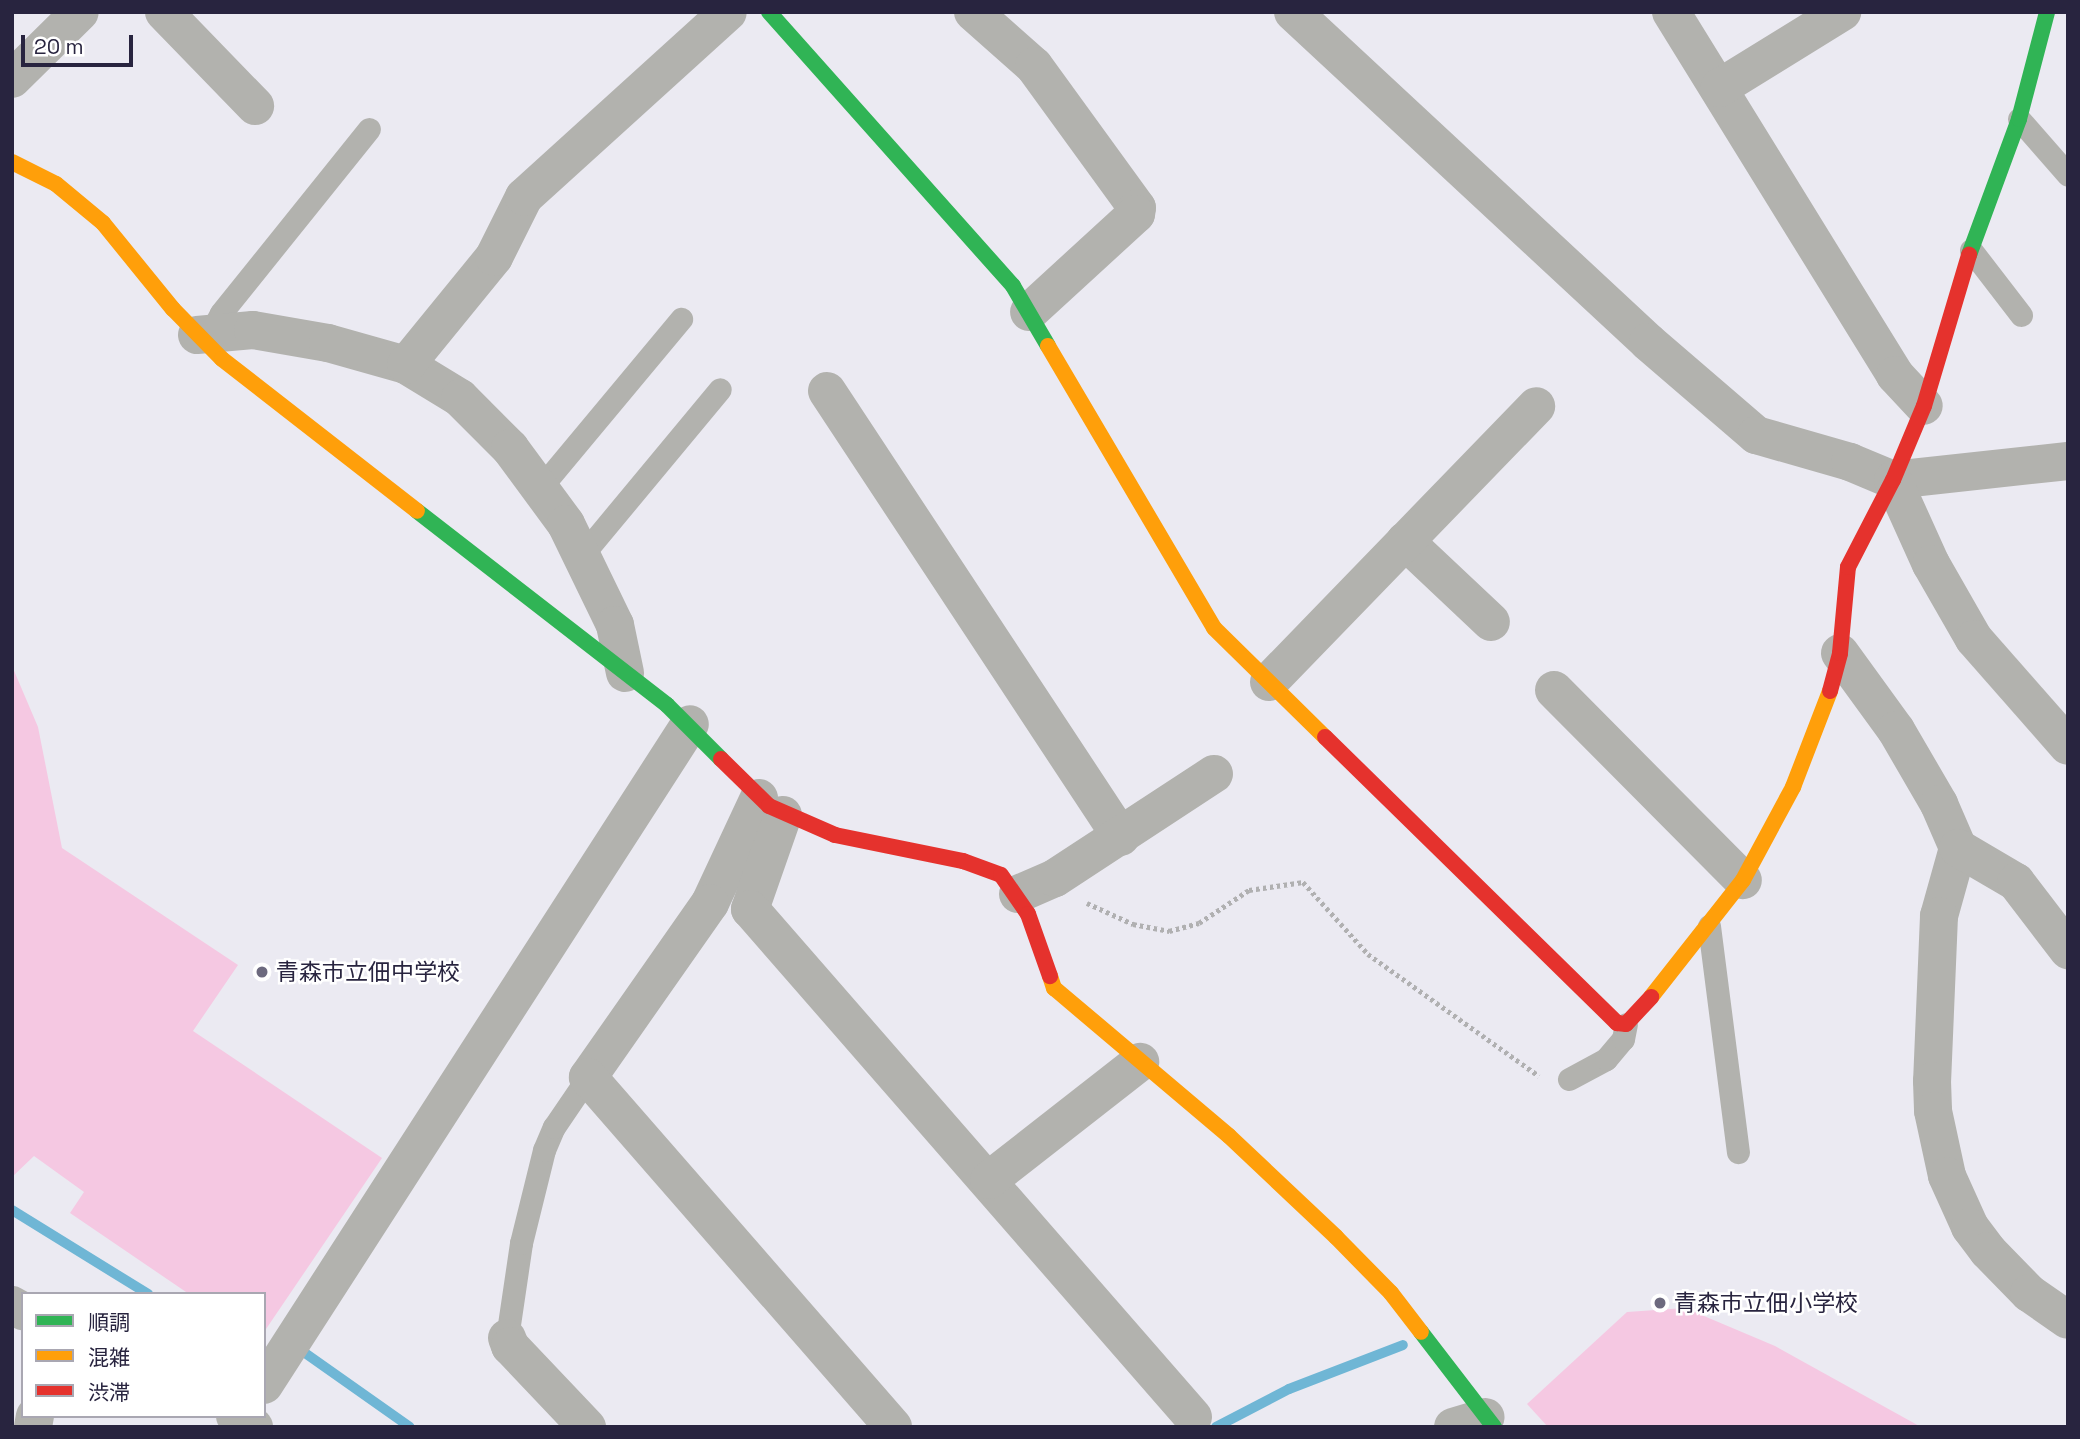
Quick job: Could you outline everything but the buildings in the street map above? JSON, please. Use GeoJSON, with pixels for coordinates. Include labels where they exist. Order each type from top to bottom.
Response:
{"type":"FeatureCollection","features":[{"type":"Feature","properties":{"kind":"street"},"geometry":{"type":"LineString","coordinates":[[12,79],[80,12]]}},
{"type":"Feature","properties":{"kind":"street"},"geometry":{"type":"LineString","coordinates":[[164,12],[255,106]]}},
{"type":"Feature","properties":{"kind":"street"},"geometry":{"type":"LineString","coordinates":[[406,365],[494,257],[524,197],[728,12]]}},
{"type":"Feature","properties":{"kind":"street"},"geometry":{"type":"LineString","coordinates":[[769,12],[992,258],[1029,312],[1199,607],[1269,682],[1617,1023],[1626,1024],[1709,926],[1743,880],[1793,787],[1840,653],[1848,567],[1893,480],[1924,406],[1971,250],[2019,119],[2046,12]]}},
{"type":"Feature","properties":{"kind":"street"},"geometry":{"type":"LineString","coordinates":[[973,12],[1034,65],[1137,208],[1136,214],[1029,312]]}},
{"type":"Feature","properties":{"kind":"street"},"geometry":{"type":"LineString","coordinates":[[1293,12],[1735,422],[1775,443],[1850,462],[1893,480],[2068,461]]}},
{"type":"Feature","properties":{"kind":"street"},"geometry":{"type":"LineString","coordinates":[[1671,12],[1895,375],[1924,406]]}},
{"type":"Feature","properties":{"kind":"street"},"geometry":{"type":"LineString","coordinates":[[1719,88],[1842,12]]}},
{"type":"Feature","properties":{"kind":"street"},"geometry":{"type":"LineString","coordinates":[[12,162],[56,184],[103,223],[204,334],[690,724],[771,806],[835,835],[963,861],[1001,875],[1018,894],[1054,988],[1229,1136],[1364,1265],[1477,1424]]}},
{"type":"Feature","properties":{"kind":"street"},"geometry":{"type":"LineString","coordinates":[[204,334],[279,332],[406,365],[460,398],[483,419],[541,487],[583,554],[615,625],[625,673]]}},
{"type":"Feature","properties":{"kind":"street"},"geometry":{"type":"LineString","coordinates":[[827,391],[1121,837]]}},
{"type":"Feature","properties":{"kind":"street"},"geometry":{"type":"LineString","coordinates":[[1269,682],[1536,406]]}},
{"type":"Feature","properties":{"kind":"street"},"geometry":{"type":"LineString","coordinates":[[1893,480],[1931,564],[1973,639],[2068,746]]}},
{"type":"Feature","properties":{"kind":"street"},"geometry":{"type":"LineString","coordinates":[[1405,541],[1491,622]]}},
{"type":"Feature","properties":{"kind":"street"},"geometry":{"type":"LineString","coordinates":[[1840,653],[1896,730],[1939,804],[1958,848],[2016,882],[2068,950]]}},
{"type":"Feature","properties":{"kind":"street"},"geometry":{"type":"LineString","coordinates":[[1554,690],[1743,880]]}},
{"type":"Feature","properties":{"kind":"street"},"geometry":{"type":"LineString","coordinates":[[266,1382],[690,724]]}},
{"type":"Feature","properties":{"kind":"street"},"geometry":{"type":"LineString","coordinates":[[1018,894],[1055,878],[1214,774]]}},
{"type":"Feature","properties":{"kind":"street"},"geometry":{"type":"LineString","coordinates":[[771,806],[734,900],[587,1077],[893,1427]]}},
{"type":"Feature","properties":{"kind":"street"},"geometry":{"type":"LineString","coordinates":[[1958,848],[1938,916],[1932,1081],[1939,1147],[1959,1206],[1976,1235],[2029,1293],[2068,1320]]}},
{"type":"Feature","properties":{"kind":"street"},"geometry":{"type":"LineString","coordinates":[[734,900],[989,1180],[1193,1417]]}},
{"type":"Feature","properties":{"kind":"street"},"geometry":{"type":"LineString","coordinates":[[989,1180],[1140,1062]]}},
{"type":"Feature","properties":{"kind":"street"},"geometry":{"type":"LineString","coordinates":[[507,1338],[510,1346],[587,1427]]}},
{"type":"Feature","properties":{"kind":"lane"},"geometry":{"type":"LineString","coordinates":[[2019,119],[2068,175]]}},
{"type":"Feature","properties":{"kind":"lane"},"geometry":{"type":"LineString","coordinates":[[204,334],[369,130]]}},
{"type":"Feature","properties":{"kind":"lane"},"geometry":{"type":"LineString","coordinates":[[1971,250],[2021,315]]}},
{"type":"Feature","properties":{"kind":"lane"},"geometry":{"type":"LineString","coordinates":[[541,487],[681,318]]}},
{"type":"Feature","properties":{"kind":"lane"},"geometry":{"type":"LineString","coordinates":[[583,554],[720,389]]}},
{"type":"Feature","properties":{"kind":"lane"},"geometry":{"type":"LineString","coordinates":[[1709,926],[1738,1152]]}},
{"type":"Feature","properties":{"kind":"lane"},"geometry":{"type":"LineString","coordinates":[[1569,1079],[1612,1053],[1623,1039],[1626,1024]]}},
{"type":"Feature","properties":{"kind":"lane"},"geometry":{"type":"LineString","coordinates":[[507,1338],[521,1243],[544,1150],[554,1127],[587,1077]]}},
{"type":"Feature","properties":{"kind":"path"},"geometry":{"type":"LineString","coordinates":[[1055,878],[1108,915],[1169,931],[1199,923],[1249,890],[1303,883],[1381,964],[1542,1078],[1552,1082],[1569,1079]]}},
{"type":"Feature","properties":{"kind":"shaded area"},"geometry":{"type":"Polygon","coordinates":[[[12,666],[38,727],[62,848],[238,965],[193,1031],[382,1158],[266,1329],[266,1292],[186,1292],[70,1213],[84,1192],[34,1156],[12,1177],[12,666]]]}},
{"type":"Feature","properties":{"kind":"shaded area"},"geometry":{"type":"Polygon","coordinates":[[[1685,1308],[1775,1346],[1921,1427],[1548,1427],[1527,1404],[1627,1312],[1685,1308]]]}},
{"type":"Feature","properties":{"kind":"waterway"},"geometry":{"type":"LineString","coordinates":[[12,1210],[145,1292]]}},
{"type":"Feature","properties":{"kind":"waterway"},"geometry":{"type":"LineString","coordinates":[[1216,1427],[1289,1389],[1403,1345]]}},
{"type":"Feature","properties":{"kind":"waterway"},"geometry":{"type":"LineString","coordinates":[[305,1353],[410,1427]]}},
{"type":"Feature","properties":{"kind":"traffic: fast"},"geometry":{"type":"LineString","coordinates":[[769,12],[1013,286],[1048,346]]}},
{"type":"Feature","properties":{"kind":"traffic: fast"},"geometry":{"type":"LineString","coordinates":[[1969,255],[2019,119],[2047,12]]}},
{"type":"Feature","properties":{"kind":"traffic: fast"},"geometry":{"type":"LineString","coordinates":[[417,511],[667,705],[721,759]]}},
{"type":"Feature","properties":{"kind":"traffic: fast"},"geometry":{"type":"LineString","coordinates":[[1421,1332],[1494,1427]]}},
{"type":"Feature","properties":{"kind":"traffic: slow"},"geometry":{"type":"LineString","coordinates":[[12,162],[56,184],[103,223],[173,309],[222,359],[417,511]]}},
{"type":"Feature","properties":{"kind":"traffic: slow"},"geometry":{"type":"LineString","coordinates":[[1048,346],[1214,628],[1325,737]]}},
{"type":"Feature","properties":{"kind":"traffic: slow"},"geometry":{"type":"LineString","coordinates":[[1651,997],[1743,880],[1793,787],[1830,691]]}},
{"type":"Feature","properties":{"kind":"traffic: slow"},"geometry":{"type":"LineString","coordinates":[[1050,976],[1054,988],[1229,1136],[1336,1237],[1391,1293],[1421,1332]]}},
{"type":"Feature","properties":{"kind":"traffic: jam"},"geometry":{"type":"LineString","coordinates":[[1830,691],[1840,653],[1848,567],[1893,480],[1924,406],[1969,255]]}},
{"type":"Feature","properties":{"kind":"traffic: jam"},"geometry":{"type":"LineString","coordinates":[[1325,737],[1617,1023],[1626,1024],[1651,997]]}},
{"type":"Feature","properties":{"kind":"traffic: jam"},"geometry":{"type":"LineString","coordinates":[[721,759],[769,806],[835,835],[963,861],[1001,875],[1028,914],[1050,976]]}},
{"type":"Feature","properties":{"kind":"place","name":"青森市立佃中学校"},"geometry":{"type":"Point","coordinates":[262,972]}},
{"type":"Feature","properties":{"kind":"place","name":"青森市立佃小学校"},"geometry":{"type":"Point","coordinates":[1660,1303]}}]}
